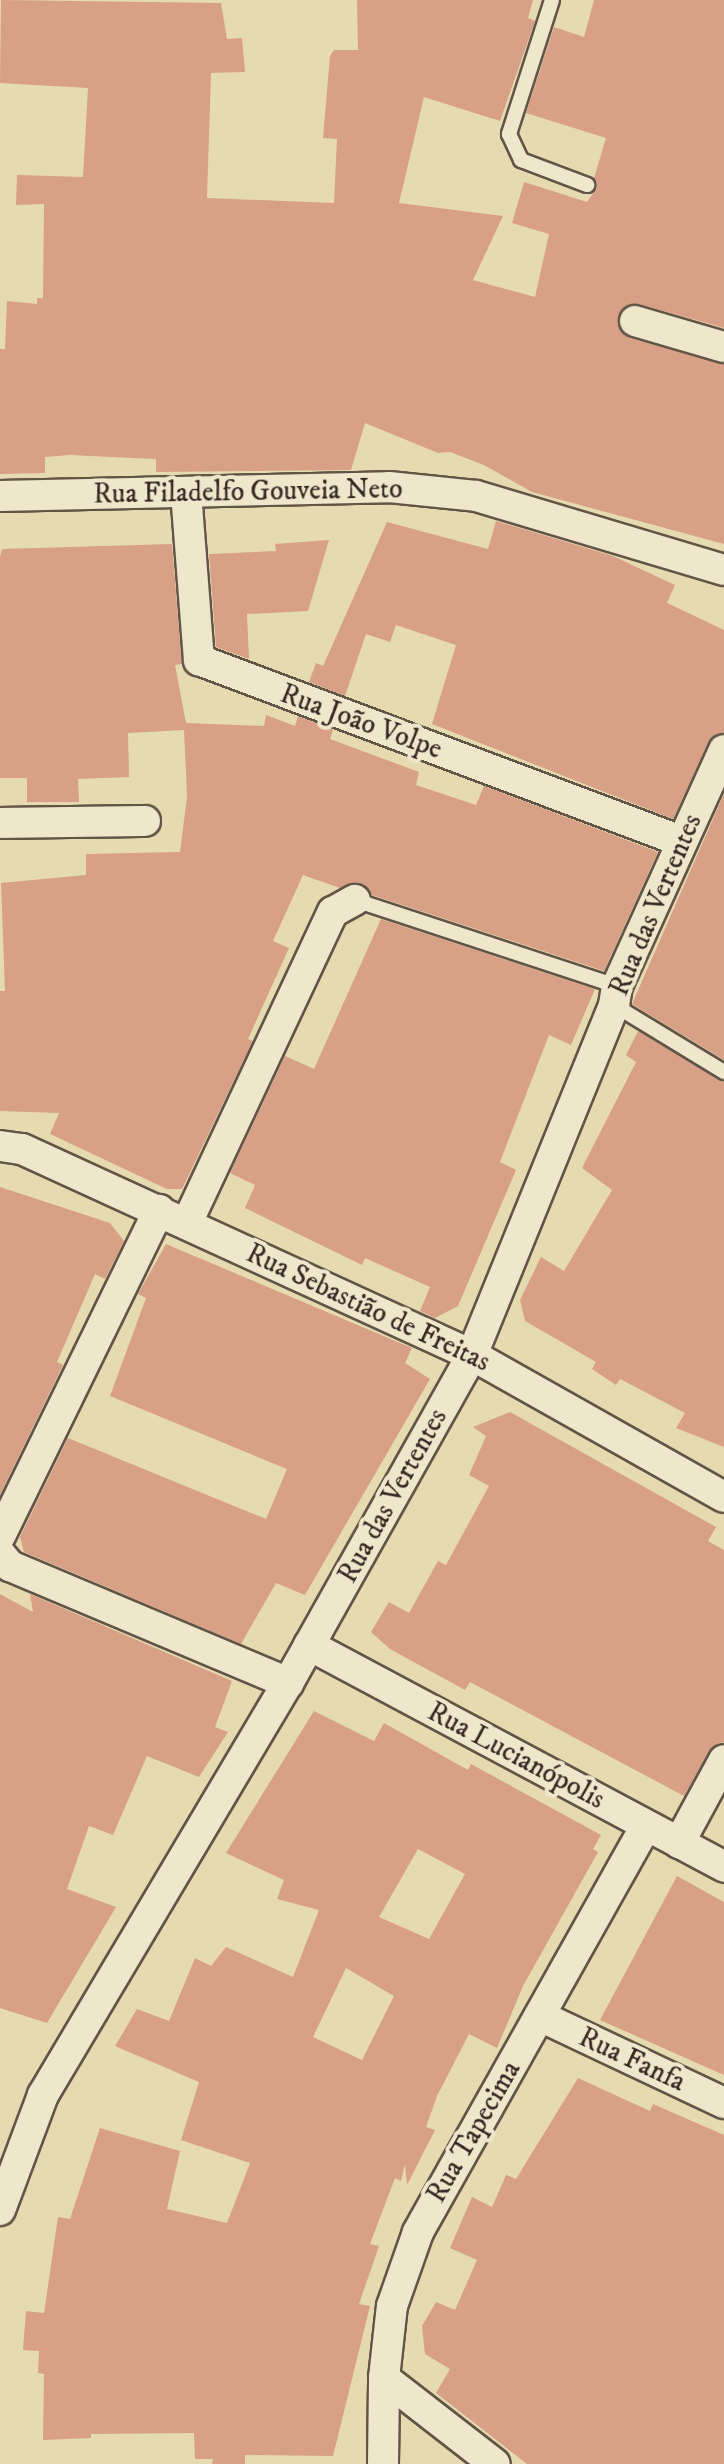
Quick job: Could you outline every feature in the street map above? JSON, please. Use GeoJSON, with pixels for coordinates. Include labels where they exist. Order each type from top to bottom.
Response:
{"type":"FeatureCollection","features":[{"type":"Feature","properties":{"kind":"street"},"geometry":{"type":"LineString","coordinates":[[635,321],[724,347]]}},
{"type":"Feature","properties":{"kind":"street","name":"Rua Filadelfo Gouveia Neto"},"geometry":{"type":"LineString","coordinates":[[0,496],[389,487],[476,496],[724,570]]}},
{"type":"Feature","properties":{"kind":"street","name":"Rua João Volpe"},"geometry":{"type":"LineString","coordinates":[[186,492],[199,660],[681,841]]}},
{"type":"Feature","properties":{"kind":"street","name":"Rua das Vertentes"},"geometry":{"type":"LineString","coordinates":[[0,2210],[43,2095],[288,1683],[472,1355],[616,995],[681,841],[724,750]]}},
{"type":"Feature","properties":{"kind":"street"},"geometry":{"type":"LineString","coordinates":[[0,823],[145,821]]}},
{"type":"Feature","properties":{"kind":"street"},"geometry":{"type":"LineString","coordinates":[[187,1223],[333,912],[355,900]]}},
{"type":"Feature","properties":{"kind":"street","name":"Rua Sebastião de Freitas"},"geometry":{"type":"LineString","coordinates":[[0,1146],[22,1149],[472,1355],[724,1497]]}},
{"type":"Feature","properties":{"kind":"street"},"geometry":{"type":"LineString","coordinates":[[0,1536],[159,1210]]}},
{"type":"Feature","properties":{"kind":"street"},"geometry":{"type":"LineString","coordinates":[[0,1554],[10,1566],[288,1683]]}},
{"type":"Feature","properties":{"kind":"street","name":"Rua Lucianópolis"},"geometry":{"type":"LineString","coordinates":[[309,1645],[724,1867]]}},
{"type":"Feature","properties":{"kind":"street"},"geometry":{"type":"LineString","coordinates":[[679,1843],[724,1760]]}},
{"type":"Feature","properties":{"kind":"street","name":"Rua Tapecima"},"geometry":{"type":"LineString","coordinates":[[383,2464],[384,2378],[392,2306],[418,2232],[646,1826]]}},
{"type":"Feature","properties":{"kind":"street","name":"Rua Fanfa"},"geometry":{"type":"LineString","coordinates":[[540,2016],[724,2103]]}},
{"type":"Feature","properties":{"kind":"street"},"geometry":{"type":"LineString","coordinates":[[384,2378],[495,2464]]}},
{"type":"Feature","properties":{"kind":"lane"},"geometry":{"type":"LineString","coordinates":[[552,0],[509,134],[521,160],[587,185]]}},
{"type":"Feature","properties":{"kind":"lane"},"geometry":{"type":"LineString","coordinates":[[355,900],[616,995],[724,1072]]}},
{"type":"Feature","properties":{"kind":"building"},"geometry":{"type":"Polygon","coordinates":[[[1,0],[221,3],[227,39],[242,38],[245,72],[211,73],[207,198],[334,203],[337,139],[323,138],[330,56],[334,50],[358,50],[357,0],[533,0],[528,18],[535,21],[500,121],[424,97],[399,203],[503,216],[473,280],[535,297],[549,234],[512,223],[524,182],[587,202],[597,188],[594,178],[606,138],[526,113],[554,27],[584,37],[594,0],[724,0],[724,328],[639,304],[623,308],[617,324],[630,338],[724,364],[724,544],[532,492],[484,465],[450,452],[438,453],[365,423],[351,470],[156,472],[156,459],[69,455],[45,457],[45,473],[0,474],[0,349],[5,349],[7,301],[37,304],[37,298],[43,298],[44,204],[16,205],[17,175],[83,177],[88,88],[0,83],[1,0]]]}},
{"type":"Feature","properties":{"kind":"building"},"geometry":{"type":"Polygon","coordinates":[[[496,521],[613,556],[675,585],[667,603],[724,630],[724,732],[708,743],[673,819],[432,724],[456,645],[396,625],[390,642],[366,634],[345,696],[309,682],[316,663],[323,666],[387,522],[488,549],[496,521]]]}},
{"type":"Feature","properties":{"kind":"building"},"geometry":{"type":"Polygon","coordinates":[[[329,540],[308,611],[247,614],[249,659],[216,647],[209,554],[276,551],[275,544],[329,540]]]}},
{"type":"Feature","properties":{"kind":"building"},"geometry":{"type":"Polygon","coordinates":[[[172,544],[182,664],[175,665],[186,723],[264,726],[266,715],[295,726],[298,716],[333,730],[330,739],[419,772],[416,785],[476,805],[484,786],[658,852],[604,971],[372,895],[364,884],[340,888],[303,875],[273,941],[289,948],[248,1039],[253,1041],[182,1189],[167,1189],[50,1134],[59,1113],[0,1111],[0,991],[5,991],[1,883],[86,875],[86,854],[180,852],[187,797],[184,730],[128,733],[129,777],[78,779],[79,802],[27,802],[27,778],[0,778],[2,549],[172,544]]]}},
{"type":"Feature","properties":{"kind":"building"},"geometry":{"type":"Polygon","coordinates":[[[724,794],[724,1060],[632,1004],[724,794]]]}},
{"type":"Feature","properties":{"kind":"building"},"geometry":{"type":"Polygon","coordinates":[[[381,919],[595,989],[571,1045],[549,1035],[500,1162],[516,1170],[458,1306],[435,1318],[420,1311],[430,1287],[365,1258],[362,1265],[245,1208],[255,1185],[230,1173],[285,1056],[314,1069],[381,919]]]}},
{"type":"Feature","properties":{"kind":"building"},"geometry":{"type":"Polygon","coordinates":[[[638,1031],[724,1082],[724,1447],[676,1428],[685,1413],[620,1379],[616,1385],[592,1369],[596,1362],[525,1321],[520,1300],[541,1257],[564,1271],[612,1190],[582,1168],[636,1062],[626,1055],[638,1031]]]}},
{"type":"Feature","properties":{"kind":"building"},"geometry":{"type":"Polygon","coordinates":[[[0,1187],[110,1223],[124,1241],[105,1279],[95,1274],[57,1362],[63,1365],[0,1495],[0,1187]]]}},
{"type":"Feature","properties":{"kind":"building"},"geometry":{"type":"Polygon","coordinates":[[[166,1244],[412,1348],[405,1363],[430,1379],[305,1595],[276,1583],[241,1644],[24,1552],[20,1537],[68,1438],[266,1519],[287,1469],[110,1396],[146,1298],[138,1294],[166,1244]]]}},
{"type":"Feature","properties":{"kind":"building"},"geometry":{"type":"Polygon","coordinates":[[[510,1412],[716,1527],[708,1541],[724,1550],[724,1742],[709,1751],[684,1796],[470,1682],[465,1690],[390,1649],[371,1632],[389,1602],[409,1613],[438,1561],[446,1565],[489,1486],[469,1475],[486,1436],[473,1427],[510,1412]]]}},
{"type":"Feature","properties":{"kind":"building"},"geometry":{"type":"Polygon","coordinates":[[[0,1594],[33,1612],[30,1594],[232,1681],[215,1727],[228,1732],[199,1777],[147,1756],[113,1835],[89,1826],[67,1889],[116,1907],[47,2023],[0,2008],[0,1594]]]}},
{"type":"Feature","properties":{"kind":"building"},"geometry":{"type":"Polygon","coordinates":[[[314,1711],[374,1741],[384,1723],[468,1770],[471,1764],[601,1835],[593,1849],[598,1852],[523,1986],[497,2048],[469,2034],[437,2096],[426,2127],[435,2130],[407,2185],[405,2164],[401,2181],[395,2178],[370,2244],[379,2246],[359,2304],[370,2306],[333,2456],[245,2455],[245,2464],[212,2464],[213,2459],[195,2459],[194,2433],[91,2434],[91,2438],[43,2440],[44,2374],[38,2373],[39,2351],[23,2350],[26,2311],[44,2313],[58,2217],[70,2219],[100,2128],[180,2151],[167,2209],[227,2223],[250,2163],[181,2140],[199,2082],[115,2046],[137,2009],[169,2021],[195,1958],[211,1966],[226,1947],[293,1977],[319,1910],[277,1899],[284,1880],[226,1853],[314,1711]],[[418,1849],[379,1917],[429,1939],[465,1874],[418,1849]],[[346,1968],[313,2037],[362,2060],[394,1996],[346,1968]]]}},
{"type":"Feature","properties":{"kind":"building"},"geometry":{"type":"Polygon","coordinates":[[[677,1876],[724,1902],[724,2075],[600,2020],[677,1876]]]}},
{"type":"Feature","properties":{"kind":"building"},"geometry":{"type":"Polygon","coordinates":[[[578,2078],[650,2111],[653,2104],[724,2135],[724,2464],[527,2464],[436,2393],[450,2369],[425,2354],[422,2326],[436,2302],[455,2310],[477,2260],[450,2248],[472,2197],[492,2207],[506,2175],[516,2179],[578,2078]]]}}]}
